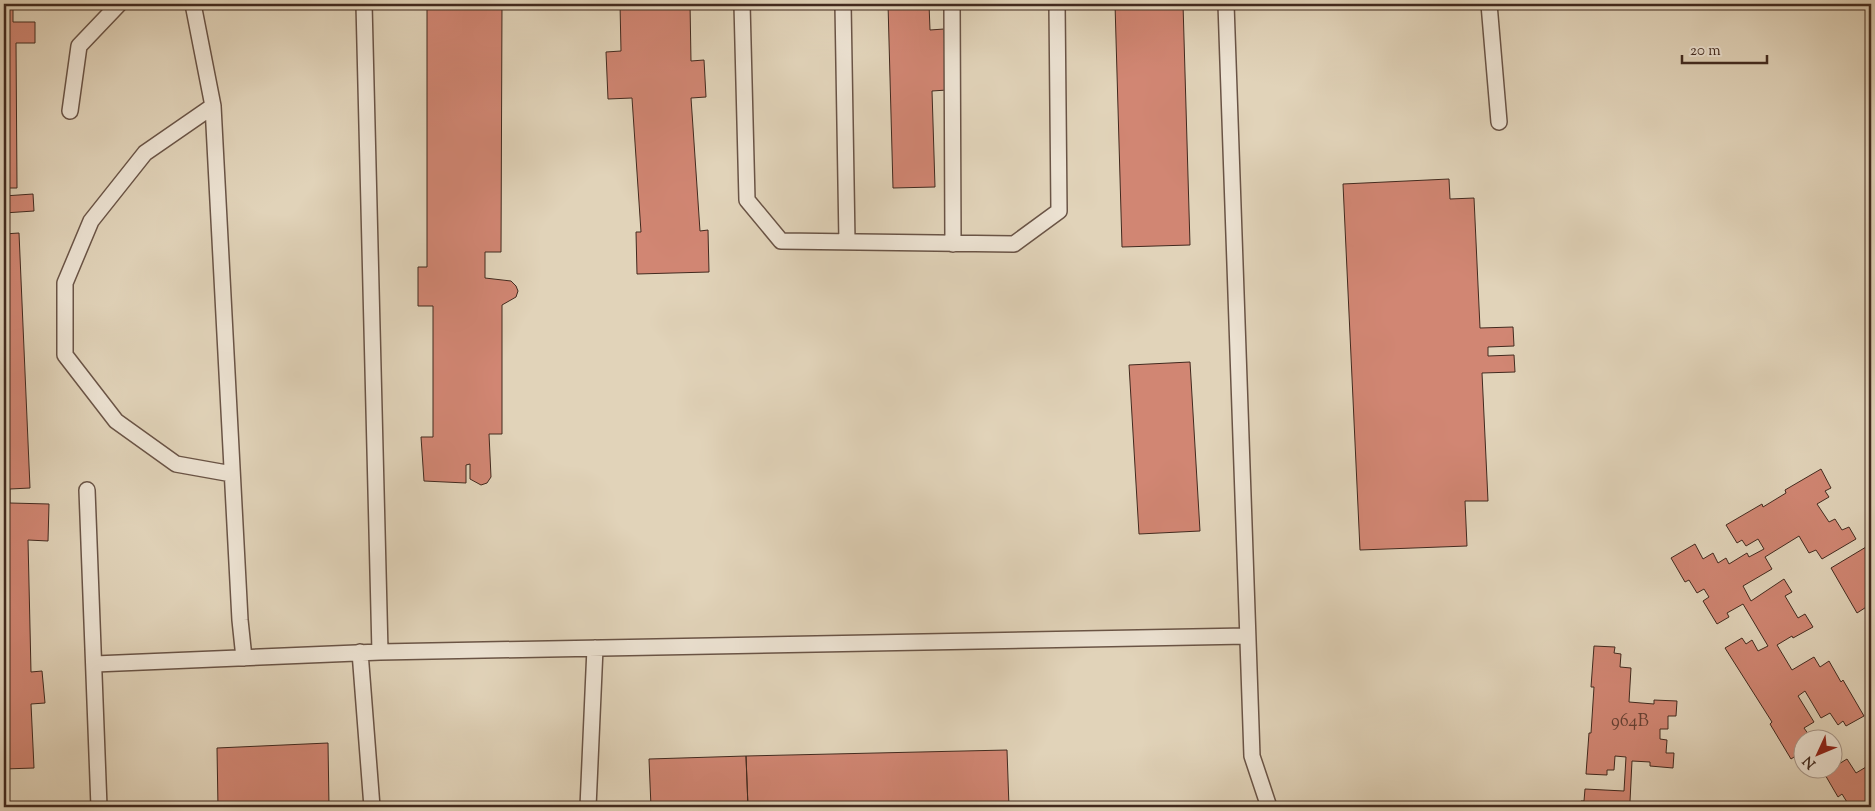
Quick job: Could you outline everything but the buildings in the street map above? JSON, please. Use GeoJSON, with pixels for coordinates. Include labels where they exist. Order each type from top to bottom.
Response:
{"type":"FeatureCollection","features":[{"type":"Feature","properties":{"kind":"lane"},"geometry":{"type":"LineString","coordinates":[[70,110],[79,46],[119,4]]}},
{"type":"Feature","properties":{"kind":"lane"},"geometry":{"type":"LineString","coordinates":[[194,4],[214,106],[232,474],[240,620],[244,658]]}},
{"type":"Feature","properties":{"kind":"lane"},"geometry":{"type":"LineString","coordinates":[[364,4],[380,652]]}},
{"type":"Feature","properties":{"kind":"lane"},"geometry":{"type":"LineString","coordinates":[[742,4],[747,200],[781,241],[953,244],[1014,244],[1059,211],[1058,4]]}},
{"type":"Feature","properties":{"kind":"lane"},"geometry":{"type":"LineString","coordinates":[[843,4],[847,242]]}},
{"type":"Feature","properties":{"kind":"lane"},"geometry":{"type":"LineString","coordinates":[[952,4],[953,244]]}},
{"type":"Feature","properties":{"kind":"lane"},"geometry":{"type":"LineString","coordinates":[[1226,4],[1252,756],[1269,807]]}},
{"type":"Feature","properties":{"kind":"lane"},"geometry":{"type":"LineString","coordinates":[[1489,4],[1499,122]]}},
{"type":"Feature","properties":{"kind":"lane"},"geometry":{"type":"LineString","coordinates":[[214,106],[145,153],[91,221],[64,283],[65,355],[116,421],[176,464],[232,474]]}},
{"type":"Feature","properties":{"kind":"lane"},"geometry":{"type":"LineString","coordinates":[[88,490],[99,807]]}},
{"type":"Feature","properties":{"kind":"lane"},"geometry":{"type":"LineString","coordinates":[[95,664],[360,652],[1247,636]]}},
{"type":"Feature","properties":{"kind":"lane"},"geometry":{"type":"LineString","coordinates":[[588,807],[595,648]]}},
{"type":"Feature","properties":{"kind":"lane"},"geometry":{"type":"LineString","coordinates":[[360,652],[372,807]]}}]}
